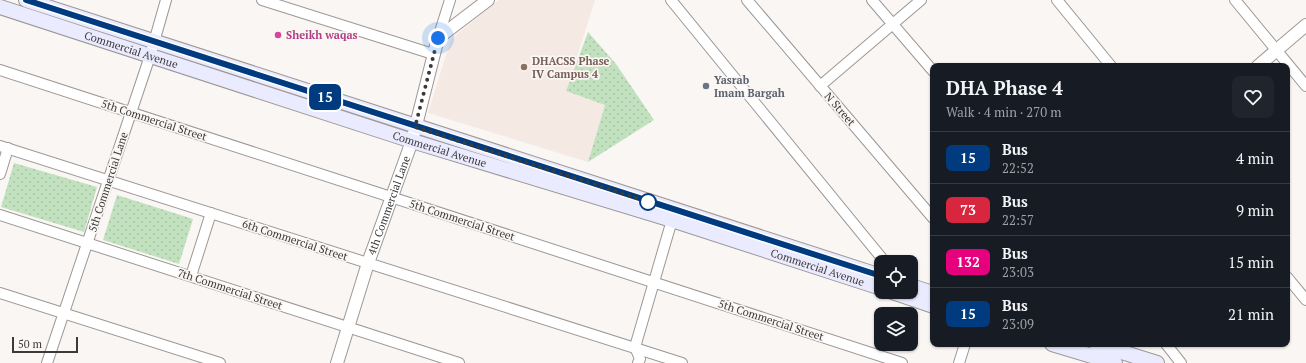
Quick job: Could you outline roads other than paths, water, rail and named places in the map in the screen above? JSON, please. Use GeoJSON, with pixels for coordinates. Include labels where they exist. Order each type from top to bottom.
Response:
{"type":"FeatureCollection","features":[{"type":"Feature","properties":{"kind":"main road","name":"Commercial Avenue"},"geometry":{"type":"LineString","coordinates":[[26,0],[415,127],[874,274]]}},
{"type":"Feature","properties":{"kind":"main road","name":"Commercial Avenue"},"geometry":{"type":"LineString","coordinates":[[0,7],[412,141],[672,220],[874,286]]}},
{"type":"Feature","properties":{"kind":"main road"},"geometry":{"type":"LineString","coordinates":[[918,292],[930,293]]}},
{"type":"Feature","properties":{"kind":"main road"},"geometry":{"type":"LineString","coordinates":[[918,297],[930,304]]}},
{"type":"Feature","properties":{"kind":"main road"},"geometry":{"type":"LineString","coordinates":[[1062,347],[1115,363]]}},
{"type":"Feature","properties":{"kind":"main road"},"geometry":{"type":"LineString","coordinates":[[1106,347],[1157,363]]}},
{"type":"Feature","properties":{"kind":"street","name":"5th Commercial Lane"},"geometry":{"type":"LineString","coordinates":[[47,363],[150,56],[166,0]]}},
{"type":"Feature","properties":{"kind":"street"},"geometry":{"type":"LineString","coordinates":[[262,0],[433,54]]}},
{"type":"Feature","properties":{"kind":"street","name":"4th Commercial Lane"},"geometry":{"type":"LineString","coordinates":[[337,363],[368,263],[412,141],[433,54],[450,0]]}},
{"type":"Feature","properties":{"kind":"street"},"geometry":{"type":"LineString","coordinates":[[438,38],[488,0]]}},
{"type":"Feature","properties":{"kind":"street"},"geometry":{"type":"LineString","coordinates":[[671,0],[879,255]]}},
{"type":"Feature","properties":{"kind":"street","name":"N Street"},"geometry":{"type":"LineString","coordinates":[[747,0],[930,214]]}},
{"type":"Feature","properties":{"kind":"street"},"geometry":{"type":"LineString","coordinates":[[872,0],[930,69]]}},
{"type":"Feature","properties":{"kind":"street"},"geometry":{"type":"LineString","coordinates":[[820,86],[921,0]]}},
{"type":"Feature","properties":{"kind":"street"},"geometry":{"type":"LineString","coordinates":[[1057,0],[1109,63]]}},
{"type":"Feature","properties":{"kind":"street"},"geometry":{"type":"LineString","coordinates":[[1235,0],[1287,63]]}},
{"type":"Feature","properties":{"kind":"street"},"geometry":{"type":"LineString","coordinates":[[1261,63],[1306,25]]}},
{"type":"Feature","properties":{"kind":"street"},"geometry":{"type":"LineString","coordinates":[[1290,67],[1306,86]]}},
{"type":"Feature","properties":{"kind":"street","name":"5th Commercial Street"},"geometry":{"type":"LineString","coordinates":[[0,70],[902,363]]}},
{"type":"Feature","properties":{"kind":"street"},"geometry":{"type":"LineString","coordinates":[[0,174],[4,147]]}},
{"type":"Feature","properties":{"kind":"street","name":"6th Commercial Street"},"geometry":{"type":"LineString","coordinates":[[4,147],[682,363]]}},
{"type":"Feature","properties":{"kind":"street"},"geometry":{"type":"LineString","coordinates":[[191,276],[211,213]]}},
{"type":"Feature","properties":{"kind":"street","name":"7th Commercial Street"},"geometry":{"type":"LineString","coordinates":[[0,215],[459,363]]}},
{"type":"Feature","properties":{"kind":"street"},"geometry":{"type":"LineString","coordinates":[[638,363],[640,359],[635,347],[672,220]]}},
{"type":"Feature","properties":{"kind":"street"},"geometry":{"type":"LineString","coordinates":[[1290,281],[1306,300]]}},
{"type":"Feature","properties":{"kind":"street"},"geometry":{"type":"LineString","coordinates":[[0,293],[220,363]]}},
{"type":"Feature","properties":{"kind":"street"},"geometry":{"type":"LineString","coordinates":[[959,363],[964,347]]}},
{"type":"Feature","properties":{"kind":"street"},"geometry":{"type":"LineString","coordinates":[[1168,347],[1181,363]]}},
{"type":"Feature","properties":{"kind":"place","name":"Sheikh waqas"},"geometry":{"type":"Point","coordinates":[278,35]}},
{"type":"Feature","properties":{"kind":"place","name":"DHACSS Phase IV Campus 4"},"geometry":{"type":"Point","coordinates":[524,67]}},
{"type":"Feature","properties":{"kind":"place","name":"Yasrab Imam Bargah"},"geometry":{"type":"Point","coordinates":[706,86]}}]}
